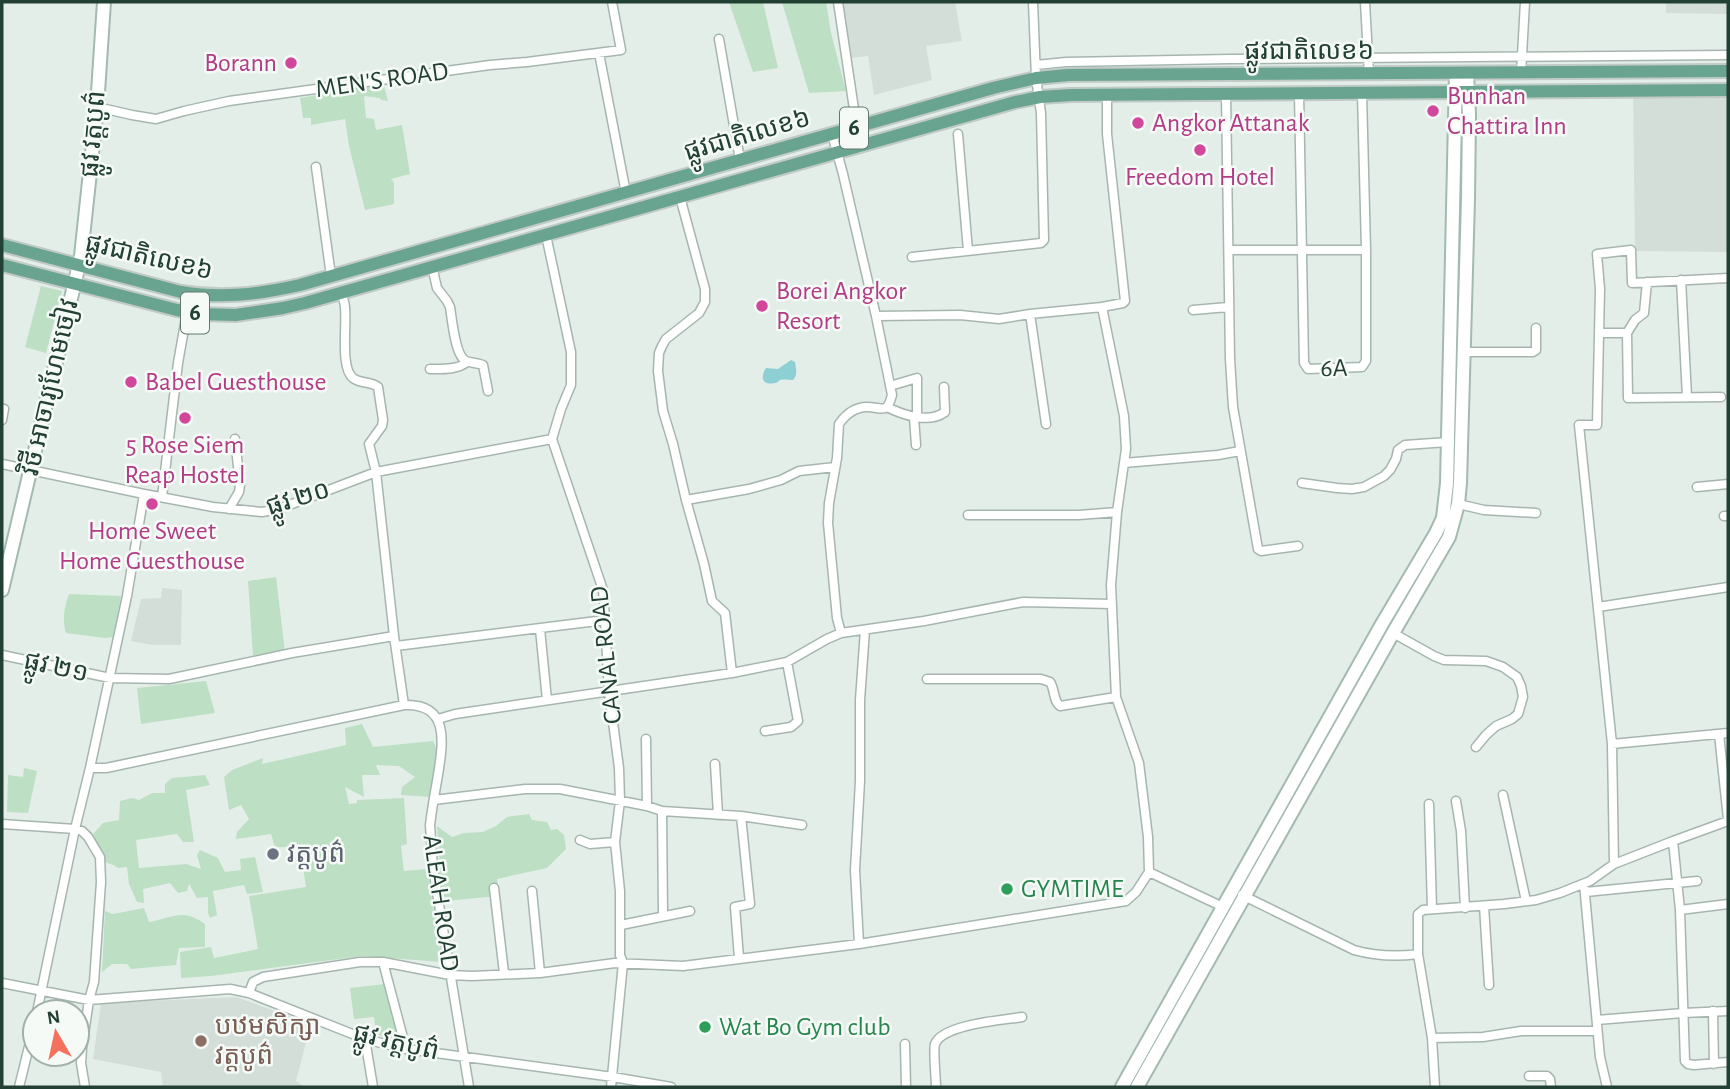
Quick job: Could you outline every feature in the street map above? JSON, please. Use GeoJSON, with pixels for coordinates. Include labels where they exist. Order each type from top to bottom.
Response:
{"type":"FeatureCollection","features":[{"type":"Feature","properties":{"kind":"main road","name":"ផ្លូវ វត្តបូព៌"},"geometry":{"type":"LineString","coordinates":[[79,265],[97,107],[104,2]]}},
{"type":"Feature","properties":{"kind":"main road","name":"ផ្លូវជាតិលេខ៦"},"geometry":{"type":"LineString","coordinates":[[2,245],[181,292],[218,296],[246,295],[331,276],[1009,84],[1036,71],[1068,75],[1728,71]]}},
{"type":"Feature","properties":{"kind":"main road"},"geometry":{"type":"LineString","coordinates":[[1137,1087],[1381,624],[1443,518],[1461,73]]}},
{"type":"Feature","properties":{"kind":"main road","name":"ផ្លូវជាតិលេខ៦"},"geometry":{"type":"LineString","coordinates":[[2,265],[187,312],[218,315],[260,313],[341,293],[1040,97],[1107,94],[1728,90]]}},
{"type":"Feature","properties":{"kind":"main road"},"geometry":{"type":"LineString","coordinates":[[1122,1087],[1223,907],[1239,894],[1449,537],[1458,504],[1468,199],[1469,115],[1462,92]]}},
{"type":"Feature","properties":{"kind":"main road","name":"វិថី អាចារ្យហែមចៀវ"},"geometry":{"type":"LineString","coordinates":[[2,590],[79,265]]}},
{"type":"Feature","properties":{"kind":"street"},"geometry":{"type":"LineString","coordinates":[[612,2],[621,50],[599,53],[626,192]]}},
{"type":"Feature","properties":{"kind":"street"},"geometry":{"type":"LineString","coordinates":[[838,2],[862,145]]}},
{"type":"Feature","properties":{"kind":"street"},"geometry":{"type":"LineString","coordinates":[[912,257],[1041,243],[1044,240],[1042,117],[1036,71],[1033,2]]}},
{"type":"Feature","properties":{"kind":"street"},"geometry":{"type":"LineString","coordinates":[[1365,2],[1368,74]]}},
{"type":"Feature","properties":{"kind":"street"},"geometry":{"type":"LineString","coordinates":[[1521,73],[1525,2]]}},
{"type":"Feature","properties":{"kind":"street"},"geometry":{"type":"LineString","coordinates":[[719,38],[740,160]]}},
{"type":"Feature","properties":{"kind":"street","name":"MEN'S ROAD"},"geometry":{"type":"LineString","coordinates":[[97,107],[156,119],[229,101],[490,65],[599,53]]}},
{"type":"Feature","properties":{"kind":"street"},"geometry":{"type":"LineString","coordinates":[[1036,71],[1066,62],[1728,55]]}},
{"type":"Feature","properties":{"kind":"street"},"geometry":{"type":"LineString","coordinates":[[1597,56],[1597,72]]}},
{"type":"Feature","properties":{"kind":"street"},"geometry":{"type":"LineString","coordinates":[[1691,56],[1691,71]]}},
{"type":"Feature","properties":{"kind":"street","name":"6A"},"geometry":{"type":"LineString","coordinates":[[1299,93],[1304,363],[1308,369],[1362,368],[1364,364],[1366,250],[1362,93]]}},
{"type":"Feature","properties":{"kind":"street"},"geometry":{"type":"LineString","coordinates":[[876,316],[960,315],[999,319],[1119,305],[1125,301],[1107,134],[1107,94]]}},
{"type":"Feature","properties":{"kind":"street"},"geometry":{"type":"LineString","coordinates":[[1226,94],[1228,307],[1233,407],[1258,549],[1261,551],[1298,546]]}},
{"type":"Feature","properties":{"kind":"street"},"geometry":{"type":"LineString","coordinates":[[831,134],[838,152],[876,316],[892,395],[887,407]]}},
{"type":"Feature","properties":{"kind":"street"},"geometry":{"type":"LineString","coordinates":[[958,134],[968,251]]}},
{"type":"Feature","properties":{"kind":"street"},"geometry":{"type":"LineString","coordinates":[[316,167],[331,276]]}},
{"type":"Feature","properties":{"kind":"street"},"geometry":{"type":"LineString","coordinates":[[680,197],[705,289],[705,302],[699,313],[666,339],[659,353],[658,371],[663,411],[674,444],[712,601],[725,613],[732,673]]}},
{"type":"Feature","properties":{"kind":"street"},"geometry":{"type":"LineString","coordinates":[[547,235],[571,344],[571,385],[552,439]]}},
{"type":"Feature","properties":{"kind":"street"},"geometry":{"type":"LineString","coordinates":[[1229,250],[1366,250]]}},
{"type":"Feature","properties":{"kind":"street"},"geometry":{"type":"LineString","coordinates":[[1614,864],[1612,744],[1579,425],[1597,425],[1600,289],[1597,254],[1631,250],[1632,283],[1728,278]]}},
{"type":"Feature","properties":{"kind":"street"},"geometry":{"type":"LineString","coordinates":[[432,266],[439,291],[450,307],[460,355],[467,362],[483,365],[488,391]]}},
{"type":"Feature","properties":{"kind":"street"},"geometry":{"type":"LineString","coordinates":[[1681,280],[1687,397]]}},
{"type":"Feature","properties":{"kind":"street"},"geometry":{"type":"LineString","coordinates":[[1647,282],[1644,313],[1635,320],[1627,333],[1628,398],[1721,397]]}},
{"type":"Feature","properties":{"kind":"street"},"geometry":{"type":"LineString","coordinates":[[341,293],[345,306],[349,375],[379,387],[382,426],[369,444],[376,472],[404,705]]}},
{"type":"Feature","properties":{"kind":"street"},"geometry":{"type":"LineString","coordinates":[[249,993],[253,982],[263,977],[360,962],[383,962],[450,975],[472,976],[540,972],[615,963],[683,966],[859,944],[1126,901],[1136,892],[1149,872],[1148,837],[1139,763],[1116,697],[1111,585],[1126,438],[1102,307]]}},
{"type":"Feature","properties":{"kind":"street"},"geometry":{"type":"LineString","coordinates":[[1193,310],[1228,307]]}},
{"type":"Feature","properties":{"kind":"street"},"geometry":{"type":"LineString","coordinates":[[162,497],[187,312]]}},
{"type":"Feature","properties":{"kind":"street"},"geometry":{"type":"LineString","coordinates":[[1030,314],[1046,424]]}},
{"type":"Feature","properties":{"kind":"street"},"geometry":{"type":"LineString","coordinates":[[1463,352],[1533,352],[1536,350],[1536,328]]}},
{"type":"Feature","properties":{"kind":"street"},"geometry":{"type":"LineString","coordinates":[[1599,332],[1627,333]]}},
{"type":"Feature","properties":{"kind":"street"},"geometry":{"type":"LineString","coordinates":[[430,369],[453,368],[467,362]]}},
{"type":"Feature","properties":{"kind":"street"},"geometry":{"type":"LineString","coordinates":[[890,386],[918,378],[916,445]]}},
{"type":"Feature","properties":{"kind":"street"},"geometry":{"type":"LineString","coordinates":[[841,634],[837,618],[828,523],[839,424],[851,411],[866,407],[887,407],[915,417],[940,417],[945,412],[944,387]]}},
{"type":"Feature","properties":{"kind":"street"},"geometry":{"type":"LineString","coordinates":[[2,420],[4,410]]}},
{"type":"Feature","properties":{"kind":"street"},"geometry":{"type":"LineString","coordinates":[[229,509],[240,485],[235,439]]}},
{"type":"Feature","properties":{"kind":"street","name":"ផ្លូវ ២០"},"geometry":{"type":"LineString","coordinates":[[2,464],[144,494],[262,512],[279,509],[376,472],[552,439]]}},
{"type":"Feature","properties":{"kind":"street","name":"CANAL ROAD"},"geometry":{"type":"LineString","coordinates":[[552,439],[603,590],[608,692],[620,768],[620,801],[615,842],[620,891],[620,955],[623,963],[611,1087]]}},
{"type":"Feature","properties":{"kind":"street"},"geometry":{"type":"LineString","coordinates":[[1302,483],[1345,489],[1364,487],[1390,470],[1398,450],[1405,445],[1448,442]]}},
{"type":"Feature","properties":{"kind":"street"},"geometry":{"type":"LineString","coordinates":[[1124,463],[1218,455],[1240,450]]}},
{"type":"Feature","properties":{"kind":"street"},"geometry":{"type":"LineString","coordinates":[[686,500],[758,487],[799,471],[835,467]]}},
{"type":"Feature","properties":{"kind":"street"},"geometry":{"type":"LineString","coordinates":[[1697,487],[1728,484]]}},
{"type":"Feature","properties":{"kind":"street"},"geometry":{"type":"LineString","coordinates":[[40,998],[127,596],[144,494]]}},
{"type":"Feature","properties":{"kind":"street"},"geometry":{"type":"LineString","coordinates":[[1458,504],[1484,510],[1536,513]]}},
{"type":"Feature","properties":{"kind":"street"},"geometry":{"type":"LineString","coordinates":[[968,515],[1079,515],[1117,512]]}},
{"type":"Feature","properties":{"kind":"street"},"geometry":{"type":"LineString","coordinates":[[1598,607],[1728,587]]}},
{"type":"Feature","properties":{"kind":"street"},"geometry":{"type":"LineString","coordinates":[[90,768],[106,768],[404,705],[422,707],[438,719],[455,713],[732,673],[787,662],[841,634],[1023,602],[1112,604]]}},
{"type":"Feature","properties":{"kind":"street"},"geometry":{"type":"LineString","coordinates":[[396,646],[605,620]]}},
{"type":"Feature","properties":{"kind":"street"},"geometry":{"type":"LineString","coordinates":[[540,629],[547,700]]}},
{"type":"Feature","properties":{"kind":"street"},"geometry":{"type":"LineString","coordinates":[[859,944],[855,870],[864,630]]}},
{"type":"Feature","properties":{"kind":"street"},"geometry":{"type":"LineString","coordinates":[[1393,633],[1444,660],[1486,661],[1503,667],[1517,677],[1523,697],[1518,713],[1512,719],[1496,726],[1476,747]]}},
{"type":"Feature","properties":{"kind":"street","name":"ផ្លូវ ២១"},"geometry":{"type":"LineString","coordinates":[[2,655],[110,678],[169,679],[292,653],[394,636]]}},
{"type":"Feature","properties":{"kind":"street"},"geometry":{"type":"LineString","coordinates":[[765,731],[791,727],[798,721],[787,662]]}},
{"type":"Feature","properties":{"kind":"street"},"geometry":{"type":"LineString","coordinates":[[927,679],[1048,680],[1060,706],[1116,697]]}},
{"type":"Feature","properties":{"kind":"street","name":"ALEAH ROAD"},"geometry":{"type":"LineString","coordinates":[[438,719],[443,738],[430,836],[469,1087]]}},
{"type":"Feature","properties":{"kind":"street"},"geometry":{"type":"LineString","coordinates":[[1585,888],[1614,864],[1728,820],[1724,733],[1612,744]]}},
{"type":"Feature","properties":{"kind":"street"},"geometry":{"type":"LineString","coordinates":[[646,739],[647,806]]}},
{"type":"Feature","properties":{"kind":"street"},"geometry":{"type":"LineString","coordinates":[[715,764],[718,815]]}},
{"type":"Feature","properties":{"kind":"street"},"geometry":{"type":"LineString","coordinates":[[434,800],[525,789],[560,789],[662,811],[741,816],[802,825]]}},
{"type":"Feature","properties":{"kind":"street"},"geometry":{"type":"LineString","coordinates":[[1503,795],[1526,901]]}},
{"type":"Feature","properties":{"kind":"street"},"geometry":{"type":"LineString","coordinates":[[1456,802],[1461,831],[1465,908]]}},
{"type":"Feature","properties":{"kind":"street"},"geometry":{"type":"LineString","coordinates":[[1429,804],[1432,909]]}},
{"type":"Feature","properties":{"kind":"street"},"geometry":{"type":"LineString","coordinates":[[662,811],[663,916]]}},
{"type":"Feature","properties":{"kind":"street"},"geometry":{"type":"LineString","coordinates":[[739,958],[735,907],[750,904],[741,816]]}},
{"type":"Feature","properties":{"kind":"street"},"geometry":{"type":"LineString","coordinates":[[2,824],[75,828],[88,837],[100,857],[94,982],[90,998]]}},
{"type":"Feature","properties":{"kind":"street"},"geometry":{"type":"LineString","coordinates":[[580,840],[590,844],[615,842]]}},
{"type":"Feature","properties":{"kind":"street"},"geometry":{"type":"LineString","coordinates":[[1672,841],[1680,910],[1685,1061],[1693,1065],[1728,1062]]}},
{"type":"Feature","properties":{"kind":"street"},"geometry":{"type":"LineString","coordinates":[[1149,872],[1223,907]]}},
{"type":"Feature","properties":{"kind":"street"},"geometry":{"type":"LineString","coordinates":[[1436,1087],[1432,1038],[1418,954],[1418,914],[1423,910],[1526,901],[1585,888],[1697,881]]}},
{"type":"Feature","properties":{"kind":"street"},"geometry":{"type":"LineString","coordinates":[[494,888],[504,973]]}},
{"type":"Feature","properties":{"kind":"street"},"geometry":{"type":"LineString","coordinates":[[1585,888],[1597,1031],[1607,1087]]}},
{"type":"Feature","properties":{"kind":"street"},"geometry":{"type":"LineString","coordinates":[[532,891],[540,972]]}},
{"type":"Feature","properties":{"kind":"street"},"geometry":{"type":"LineString","coordinates":[[1239,894],[1354,950],[1398,956],[1418,954]]}},
{"type":"Feature","properties":{"kind":"street"},"geometry":{"type":"LineString","coordinates":[[1680,910],[1728,904]]}},
{"type":"Feature","properties":{"kind":"street"},"geometry":{"type":"LineString","coordinates":[[1484,906],[1489,985]]}},
{"type":"Feature","properties":{"kind":"street"},"geometry":{"type":"LineString","coordinates":[[621,925],[690,911]]}},
{"type":"Feature","properties":{"kind":"street"},"geometry":{"type":"LineString","coordinates":[[383,962],[405,1049]]}},
{"type":"Feature","properties":{"kind":"street","name":"ផ្លូវ វត្តបូព៌"},"geometry":{"type":"LineString","coordinates":[[2,983],[79,998]]}},
{"type":"Feature","properties":{"kind":"street","name":"ផ្លូវ វត្តបូព៌"},"geometry":{"type":"LineString","coordinates":[[91,1000],[230,989],[249,993],[365,1039],[405,1049],[671,1087]]}},
{"type":"Feature","properties":{"kind":"street"},"geometry":{"type":"LineString","coordinates":[[1713,1011],[1714,1063]]}},
{"type":"Feature","properties":{"kind":"street"},"geometry":{"type":"LineString","coordinates":[[1597,1020],[1728,1011]]}},
{"type":"Feature","properties":{"kind":"street"},"geometry":{"type":"LineString","coordinates":[[936,1087],[935,1044],[939,1038],[947,1032],[963,1027],[1022,1017]]}},
{"type":"Feature","properties":{"kind":"street"},"geometry":{"type":"LineString","coordinates":[[1432,1038],[1483,1037],[1521,1031],[1597,1031]]}},
{"type":"Feature","properties":{"kind":"street"},"geometry":{"type":"LineString","coordinates":[[365,1039],[373,1087]]}},
{"type":"Feature","properties":{"kind":"street"},"geometry":{"type":"LineString","coordinates":[[905,1044],[906,1087]]}},
{"type":"Feature","properties":{"kind":"street"},"geometry":{"type":"LineString","coordinates":[[19,1087],[24,1068]]}},
{"type":"Feature","properties":{"kind":"street"},"geometry":{"type":"LineString","coordinates":[[82,1068],[85,1087]]}},
{"type":"Feature","properties":{"kind":"street"},"geometry":{"type":"LineString","coordinates":[[1529,1076],[1547,1076],[1552,1087]]}},
{"type":"Feature","properties":{"kind":"shaded area"},"geometry":{"type":"Polygon","coordinates":[[[841,2],[955,2],[962,41],[926,46],[932,80],[874,95],[868,56],[850,58],[841,2]]]}},
{"type":"Feature","properties":{"kind":"shaded area"},"geometry":{"type":"Polygon","coordinates":[[[1666,2],[1728,2],[1728,14],[1666,13],[1666,2]]]}},
{"type":"Feature","properties":{"kind":"shaded area"},"geometry":{"type":"Polygon","coordinates":[[[1728,91],[1728,252],[1635,251],[1633,92],[1728,91]]]}},
{"type":"Feature","properties":{"kind":"shaded area"},"geometry":{"type":"Polygon","coordinates":[[[162,588],[182,590],[181,645],[152,645],[131,641],[141,599],[161,598],[162,588]]]}},
{"type":"Feature","properties":{"kind":"shaded area","name":"បឋមសិក្សា វត្តបូព៌"},"geometry":{"type":"Polygon","coordinates":[[[236,997],[311,1024],[296,1081],[305,1087],[163,1087],[161,1072],[93,1059],[101,1003],[236,997]]]}},
{"type":"Feature","properties":{"kind":"green space"},"geometry":{"type":"Polygon","coordinates":[[[729,2],[763,2],[778,68],[753,72],[729,2]]]}},
{"type":"Feature","properties":{"kind":"green space"},"geometry":{"type":"Polygon","coordinates":[[[782,2],[826,2],[846,91],[809,93],[782,2]]]}},
{"type":"Feature","properties":{"kind":"green space"},"geometry":{"type":"Polygon","coordinates":[[[383,83],[388,101],[364,96],[366,118],[374,119],[376,130],[402,125],[410,174],[391,179],[394,183],[394,204],[365,210],[345,119],[311,125],[311,118],[303,118],[300,98],[383,83]]]}},
{"type":"Feature","properties":{"kind":"green space"},"geometry":{"type":"Polygon","coordinates":[[[41,286],[62,291],[46,353],[25,347],[41,286]]]}},
{"type":"Feature","properties":{"kind":"green space"},"geometry":{"type":"Polygon","coordinates":[[[276,577],[285,652],[253,656],[248,581],[276,577]]]}},
{"type":"Feature","properties":{"kind":"green space"},"geometry":{"type":"Polygon","coordinates":[[[69,594],[121,596],[113,637],[66,633],[64,614],[69,594]]]}},
{"type":"Feature","properties":{"kind":"green space"},"geometry":{"type":"Polygon","coordinates":[[[206,681],[215,713],[141,724],[137,688],[206,681]]]}},
{"type":"Feature","properties":{"kind":"green space"},"geometry":{"type":"Polygon","coordinates":[[[362,724],[373,747],[433,741],[437,749],[432,797],[401,795],[402,787],[415,777],[399,766],[376,765],[380,775],[362,775],[364,797],[345,787],[349,804],[357,803],[357,800],[404,798],[407,844],[401,846],[404,871],[427,869],[442,962],[362,956],[181,978],[180,952],[211,947],[214,958],[258,949],[249,896],[306,887],[300,849],[319,847],[275,847],[271,834],[236,839],[237,832],[249,819],[241,805],[229,810],[224,777],[232,770],[263,758],[262,764],[346,745],[345,728],[362,724]]]}},
{"type":"Feature","properties":{"kind":"green space"},"geometry":{"type":"Polygon","coordinates":[[[24,768],[37,771],[28,813],[7,812],[8,775],[23,777],[24,768]]]}},
{"type":"Feature","properties":{"kind":"green space"},"geometry":{"type":"Polygon","coordinates":[[[205,775],[210,785],[186,790],[194,842],[183,842],[177,834],[136,840],[139,868],[186,864],[201,869],[197,855],[200,850],[218,858],[225,872],[241,870],[240,859],[255,857],[263,892],[247,894],[244,885],[213,891],[217,915],[210,918],[208,897],[197,898],[189,884],[187,891],[178,893],[170,883],[143,889],[144,903],[137,902],[129,884],[127,867],[118,868],[104,861],[85,843],[103,823],[119,820],[120,801],[132,798],[139,800],[152,793],[165,793],[165,784],[172,778],[205,775]]]}},
{"type":"Feature","properties":{"kind":"green space"},"geometry":{"type":"Polygon","coordinates":[[[529,814],[532,820],[547,822],[551,830],[557,829],[564,835],[566,849],[547,868],[497,879],[500,898],[446,901],[441,886],[437,826],[452,837],[483,832],[507,817],[529,814]]]}},
{"type":"Feature","properties":{"kind":"green space"},"geometry":{"type":"Polygon","coordinates":[[[144,908],[149,922],[184,915],[205,924],[205,947],[179,948],[176,965],[131,969],[127,964],[112,964],[102,972],[105,911],[113,914],[144,908]]]}},
{"type":"Feature","properties":{"kind":"green space"},"geometry":{"type":"Polygon","coordinates":[[[385,984],[401,1036],[396,1040],[376,1034],[374,1017],[354,1019],[350,988],[385,984]]]}},
{"type":"Feature","properties":{"kind":"water"},"geometry":{"type":"Polygon","coordinates":[[[791,360],[795,362],[796,369],[793,380],[771,384],[765,382],[763,377],[766,368],[778,369],[791,360]]]}},
{"type":"Feature","properties":{"kind":"place","name":"Borann"},"geometry":{"type":"Point","coordinates":[291,63]}},
{"type":"Feature","properties":{"kind":"place","name":"Bunhan Chattira Inn"},"geometry":{"type":"Point","coordinates":[1433,111]}},
{"type":"Feature","properties":{"kind":"place","name":"Angkor Attanak"},"geometry":{"type":"Point","coordinates":[1138,123]}},
{"type":"Feature","properties":{"kind":"place","name":"Freedom Hotel"},"geometry":{"type":"Point","coordinates":[1200,150]}},
{"type":"Feature","properties":{"kind":"place","name":"Borei Angkor Resort"},"geometry":{"type":"Point","coordinates":[762,306]}},
{"type":"Feature","properties":{"kind":"place","name":"Babel Guesthouse"},"geometry":{"type":"Point","coordinates":[131,382]}},
{"type":"Feature","properties":{"kind":"place","name":"5 Rose Siem Reap Hostel"},"geometry":{"type":"Point","coordinates":[185,418]}},
{"type":"Feature","properties":{"kind":"place","name":"Home Sweet Home Guesthouse"},"geometry":{"type":"Point","coordinates":[152,504]}},
{"type":"Feature","properties":{"kind":"place","name":"វត្តបូព៌"},"geometry":{"type":"Point","coordinates":[273,854]}},
{"type":"Feature","properties":{"kind":"place","name":"GYMTIME"},"geometry":{"type":"Point","coordinates":[1007,889]}},
{"type":"Feature","properties":{"kind":"place","name":"Wat Bo Gym club"},"geometry":{"type":"Point","coordinates":[705,1027]}},
{"type":"Feature","properties":{"kind":"place","name":"បឋមសិក្សា វត្តបូព៌"},"geometry":{"type":"Point","coordinates":[201,1041]}}]}
